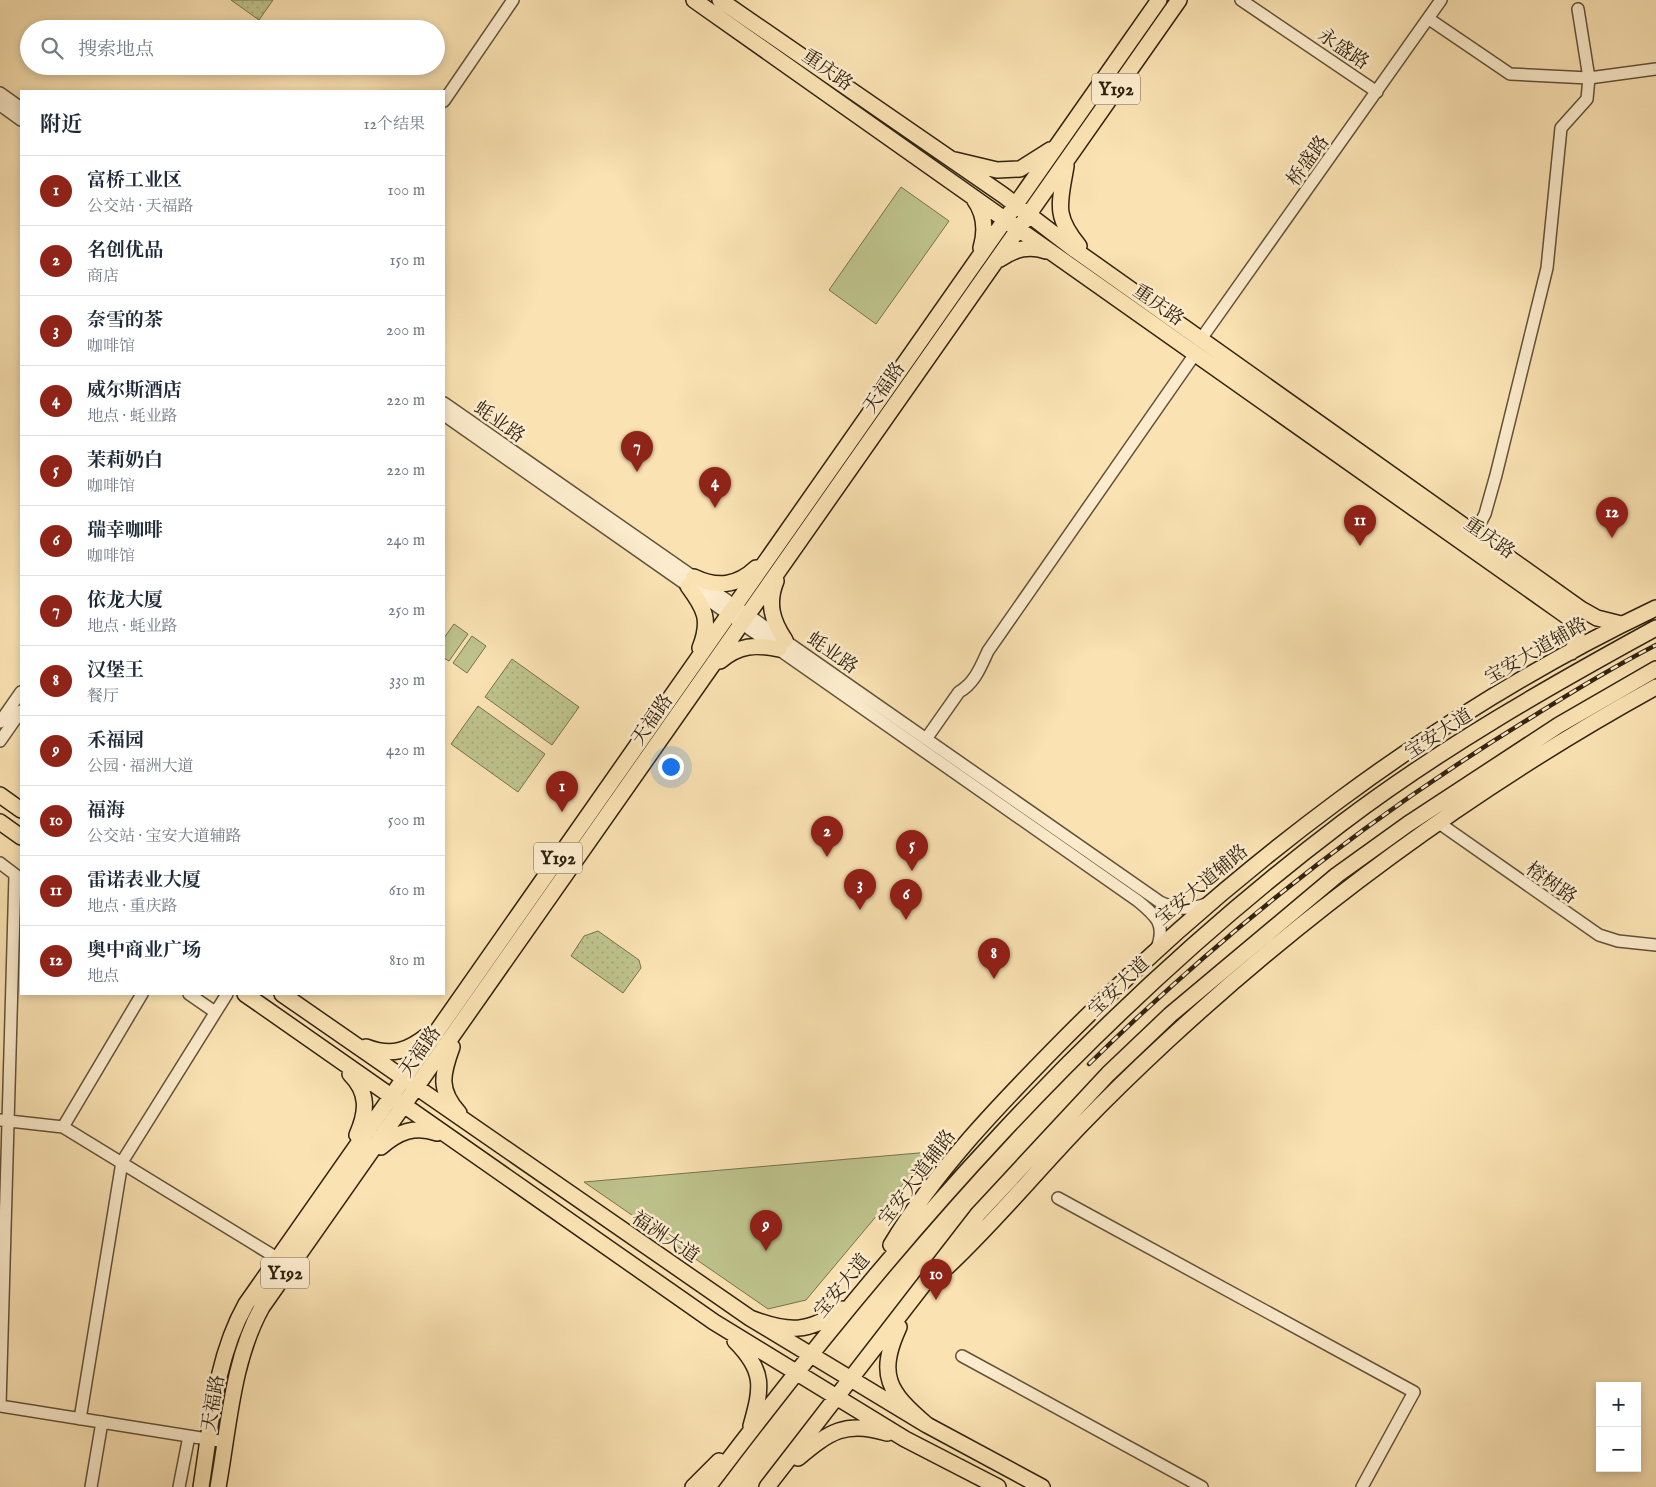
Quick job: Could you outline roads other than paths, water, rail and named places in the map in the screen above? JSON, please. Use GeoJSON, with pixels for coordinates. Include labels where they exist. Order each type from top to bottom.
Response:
{"type":"FeatureCollection","features":[{"type":"Feature","properties":{"kind":"main road","name":"重庆路"},"geometry":{"type":"LineString","coordinates":[[694,0],[1195,354],[1523,577],[1588,613],[1622,624]]}},
{"type":"Feature","properties":{"kind":"main road","name":"重庆路"},"geometry":{"type":"LineString","coordinates":[[720,0],[1015,204],[1093,263],[1475,534],[1572,621],[1578,634],[1575,647],[1571,652]]}},
{"type":"Feature","properties":{"kind":"main road","name":"天福路"},"geometry":{"type":"LineString","coordinates":[[201,1487],[223,1355],[229,1338],[246,1304],[1159,0]]}},
{"type":"Feature","properties":{"kind":"main road","name":"天福路"},"geometry":{"type":"LineString","coordinates":[[218,1487],[239,1364],[253,1323],[271,1293],[361,1168],[1179,0]]}},
{"type":"Feature","properties":{"kind":"main road"},"geometry":{"type":"LineString","coordinates":[[949,159],[997,170],[1020,169],[1058,145]]}},
{"type":"Feature","properties":{"kind":"main road"},"geometry":{"type":"LineString","coordinates":[[1066,159],[1059,212],[1068,233],[1093,263]]}},
{"type":"Feature","properties":{"kind":"main road","name":"Y192"},"geometry":{"type":"LineString","coordinates":[[970,194],[983,215],[984,239],[978,257]]}},
{"type":"Feature","properties":{"kind":"main road"},"geometry":{"type":"LineString","coordinates":[[993,265],[1011,252],[1028,248],[1038,248],[1061,260]]}},
{"type":"Feature","properties":{"kind":"main road"},"geometry":{"type":"LineString","coordinates":[[691,582],[713,585],[732,583],[750,573],[774,549]]}},
{"type":"Feature","properties":{"kind":"main road"},"geometry":{"type":"LineString","coordinates":[[704,677],[733,651],[751,645],[782,644],[771,604],[775,583],[788,557]]}},
{"type":"Feature","properties":{"kind":"main road"},"geometry":{"type":"LineString","coordinates":[[691,582],[703,606],[707,620],[705,634],[693,666]]}},
{"type":"Feature","properties":{"kind":"main road","name":"宝安大道辅路"},"geometry":{"type":"LineString","coordinates":[[860,1293],[913,1209],[970,1139],[1038,1066],[1157,948],[1208,904],[1270,853],[1399,758],[1498,694],[1622,624],[1656,608]]}},
{"type":"Feature","properties":{"kind":"main road","name":"宝安大道"},"geometry":{"type":"LineString","coordinates":[[708,1487],[860,1293],[922,1219],[1000,1134],[1126,1006],[1209,931],[1343,823],[1475,732],[1656,628]]}},
{"type":"Feature","properties":{"kind":"main road"},"geometry":{"type":"LineString","coordinates":[[769,1485],[978,1214],[1108,1074],[1170,1015],[1336,875],[1408,824],[1559,724],[1656,669]]}},
{"type":"Feature","properties":{"kind":"main road"},"geometry":{"type":"LineString","coordinates":[[926,1425],[892,1390],[886,1370],[891,1344],[916,1294],[973,1242],[1081,1125],[1167,1041],[1295,931],[1394,854],[1613,710],[1656,687]]}},
{"type":"Feature","properties":{"kind":"main road"},"geometry":{"type":"LineString","coordinates":[[2,795],[20,809]]}},
{"type":"Feature","properties":{"kind":"main road"},"geometry":{"type":"LineString","coordinates":[[0,822],[20,836]]}},
{"type":"Feature","properties":{"kind":"main road"},"geometry":{"type":"LineString","coordinates":[[1270,853],[1343,823]]}},
{"type":"Feature","properties":{"kind":"main road"},"geometry":{"type":"LineString","coordinates":[[246,995],[709,1319],[905,1439],[998,1487]]}},
{"type":"Feature","properties":{"kind":"main road","name":"福洲大道"},"geometry":{"type":"LineString","coordinates":[[283,995],[750,1318],[926,1425],[1042,1487]]}},
{"type":"Feature","properties":{"kind":"main road"},"geometry":{"type":"LineString","coordinates":[[343,1037],[383,1053],[397,1053],[408,1049],[442,1024]]}},
{"type":"Feature","properties":{"kind":"main road"},"geometry":{"type":"LineString","coordinates":[[459,1028],[443,1077],[444,1090],[452,1105],[471,1125]]}},
{"type":"Feature","properties":{"kind":"main road"},"geometry":{"type":"LineString","coordinates":[[329,1053],[354,1079],[362,1090],[365,1102],[364,1116],[348,1157]]}},
{"type":"Feature","properties":{"kind":"main road"},"geometry":{"type":"LineString","coordinates":[[361,1168],[383,1146],[399,1134],[410,1130],[421,1129],[435,1132],[460,1145]]}},
{"type":"Feature","properties":{"kind":"main road"},"geometry":{"type":"LineString","coordinates":[[750,1318],[780,1328],[806,1328],[834,1315],[860,1293]]}},
{"type":"Feature","properties":{"kind":"main road"},"geometry":{"type":"LineString","coordinates":[[709,1319],[718,1296]]}},
{"type":"Feature","properties":{"kind":"main road"},"geometry":{"type":"LineString","coordinates":[[693,1487],[750,1432],[759,1396],[758,1372],[746,1352],[709,1319]]}},
{"type":"Feature","properties":{"kind":"main road"},"geometry":{"type":"LineString","coordinates":[[769,1485],[812,1447],[840,1429],[866,1428],[905,1439]]}},
{"type":"Feature","properties":{"kind":"street"},"geometry":{"type":"LineString","coordinates":[[445,90],[507,0]]}},
{"type":"Feature","properties":{"kind":"street"},"geometry":{"type":"LineString","coordinates":[[445,100],[513,0]]}},
{"type":"Feature","properties":{"kind":"street","name":"永盛路"},"geometry":{"type":"LineString","coordinates":[[1241,0],[1377,92]]}},
{"type":"Feature","properties":{"kind":"street","name":"桥盛路"},"geometry":{"type":"LineString","coordinates":[[1201,339],[1442,0]]}},
{"type":"Feature","properties":{"kind":"street"},"geometry":{"type":"LineString","coordinates":[[1475,534],[1485,514],[1496,475],[1547,268],[1561,128],[1587,99],[1589,78],[1578,9]]}},
{"type":"Feature","properties":{"kind":"street"},"geometry":{"type":"LineString","coordinates":[[1429,19],[1510,74],[1589,78],[1656,69]]}},
{"type":"Feature","properties":{"kind":"street"},"geometry":{"type":"LineString","coordinates":[[0,93],[20,107]]}},
{"type":"Feature","properties":{"kind":"street"},"geometry":{"type":"LineString","coordinates":[[0,105],[20,119]]}},
{"type":"Feature","properties":{"kind":"street"},"geometry":{"type":"LineString","coordinates":[[926,739],[960,692],[967,688],[978,672],[988,651],[1195,354]]}},
{"type":"Feature","properties":{"kind":"street","name":"蚝业路"},"geometry":{"type":"LineString","coordinates":[[445,404],[691,582]]}},
{"type":"Feature","properties":{"kind":"street","name":"蚝业路"},"geometry":{"type":"LineString","coordinates":[[445,416],[926,739],[1160,902],[1178,908],[1190,909],[1208,904]]}},
{"type":"Feature","properties":{"kind":"street","name":"蚝业路"},"geometry":{"type":"LineString","coordinates":[[782,644],[1149,910],[1160,924],[1162,933],[1157,948]]}},
{"type":"Feature","properties":{"kind":"street"},"geometry":{"type":"LineString","coordinates":[[0,722],[20,693]]}},
{"type":"Feature","properties":{"kind":"street"},"geometry":{"type":"LineString","coordinates":[[0,741],[20,711]]}},
{"type":"Feature","properties":{"kind":"street","name":"榕树路"},"geometry":{"type":"LineString","coordinates":[[1439,823],[1599,935],[1618,941],[1656,946]]}},
{"type":"Feature","properties":{"kind":"street"},"geometry":{"type":"LineString","coordinates":[[0,863],[18,877],[4,1120],[0,1406],[226,1442]]}},
{"type":"Feature","properties":{"kind":"street"},"geometry":{"type":"LineString","coordinates":[[63,1127],[141,995]]}},
{"type":"Feature","properties":{"kind":"street"},"geometry":{"type":"LineString","coordinates":[[190,995],[215,1012]]}},
{"type":"Feature","properties":{"kind":"street"},"geometry":{"type":"LineString","coordinates":[[80,1418],[122,1162],[226,995]]}},
{"type":"Feature","properties":{"kind":"street"},"geometry":{"type":"LineString","coordinates":[[4,1120],[63,1127],[277,1258]]}},
{"type":"Feature","properties":{"kind":"street"},"geometry":{"type":"LineString","coordinates":[[1058,1198],[1414,1392],[1362,1487]]}},
{"type":"Feature","properties":{"kind":"street"},"geometry":{"type":"LineString","coordinates":[[962,1356],[1202,1487]]}},
{"type":"Feature","properties":{"kind":"street"},"geometry":{"type":"LineString","coordinates":[[92,1487],[102,1422]]}},
{"type":"Feature","properties":{"kind":"street"},"geometry":{"type":"LineString","coordinates":[[179,1487],[189,1436]]}},
{"type":"Feature","properties":{"kind":"railway"},"geometry":{"type":"LineString","coordinates":[[1089,1064],[1192,968],[1300,878],[1356,835],[1472,755],[1577,689],[1656,645]]}},
{"type":"Feature","properties":{"kind":"place","name":"依龙大厦"},"geometry":{"type":"Point","coordinates":[637,472]}},
{"type":"Feature","properties":{"kind":"place","name":"威尔斯酒店"},"geometry":{"type":"Point","coordinates":[715,508]}},
{"type":"Feature","properties":{"kind":"place","name":"奥中商业广场"},"geometry":{"type":"Point","coordinates":[1612,538]}},
{"type":"Feature","properties":{"kind":"place","name":"雷诺表业大厦"},"geometry":{"type":"Point","coordinates":[1360,546]}},
{"type":"Feature","properties":{"kind":"place","name":"富桥工业区"},"geometry":{"type":"Point","coordinates":[562,812]}},
{"type":"Feature","properties":{"kind":"place","name":"名创优品"},"geometry":{"type":"Point","coordinates":[827,857]}},
{"type":"Feature","properties":{"kind":"place","name":"茉莉奶白"},"geometry":{"type":"Point","coordinates":[912,871]}},
{"type":"Feature","properties":{"kind":"place","name":"奈雪的茶"},"geometry":{"type":"Point","coordinates":[860,910]}},
{"type":"Feature","properties":{"kind":"place","name":"瑞幸咖啡"},"geometry":{"type":"Point","coordinates":[906,920]}},
{"type":"Feature","properties":{"kind":"place","name":"汉堡王"},"geometry":{"type":"Point","coordinates":[994,979]}},
{"type":"Feature","properties":{"kind":"place","name":"禾福园"},"geometry":{"type":"Point","coordinates":[766,1251]}},
{"type":"Feature","properties":{"kind":"place","name":"福海"},"geometry":{"type":"Point","coordinates":[936,1300]}}]}
